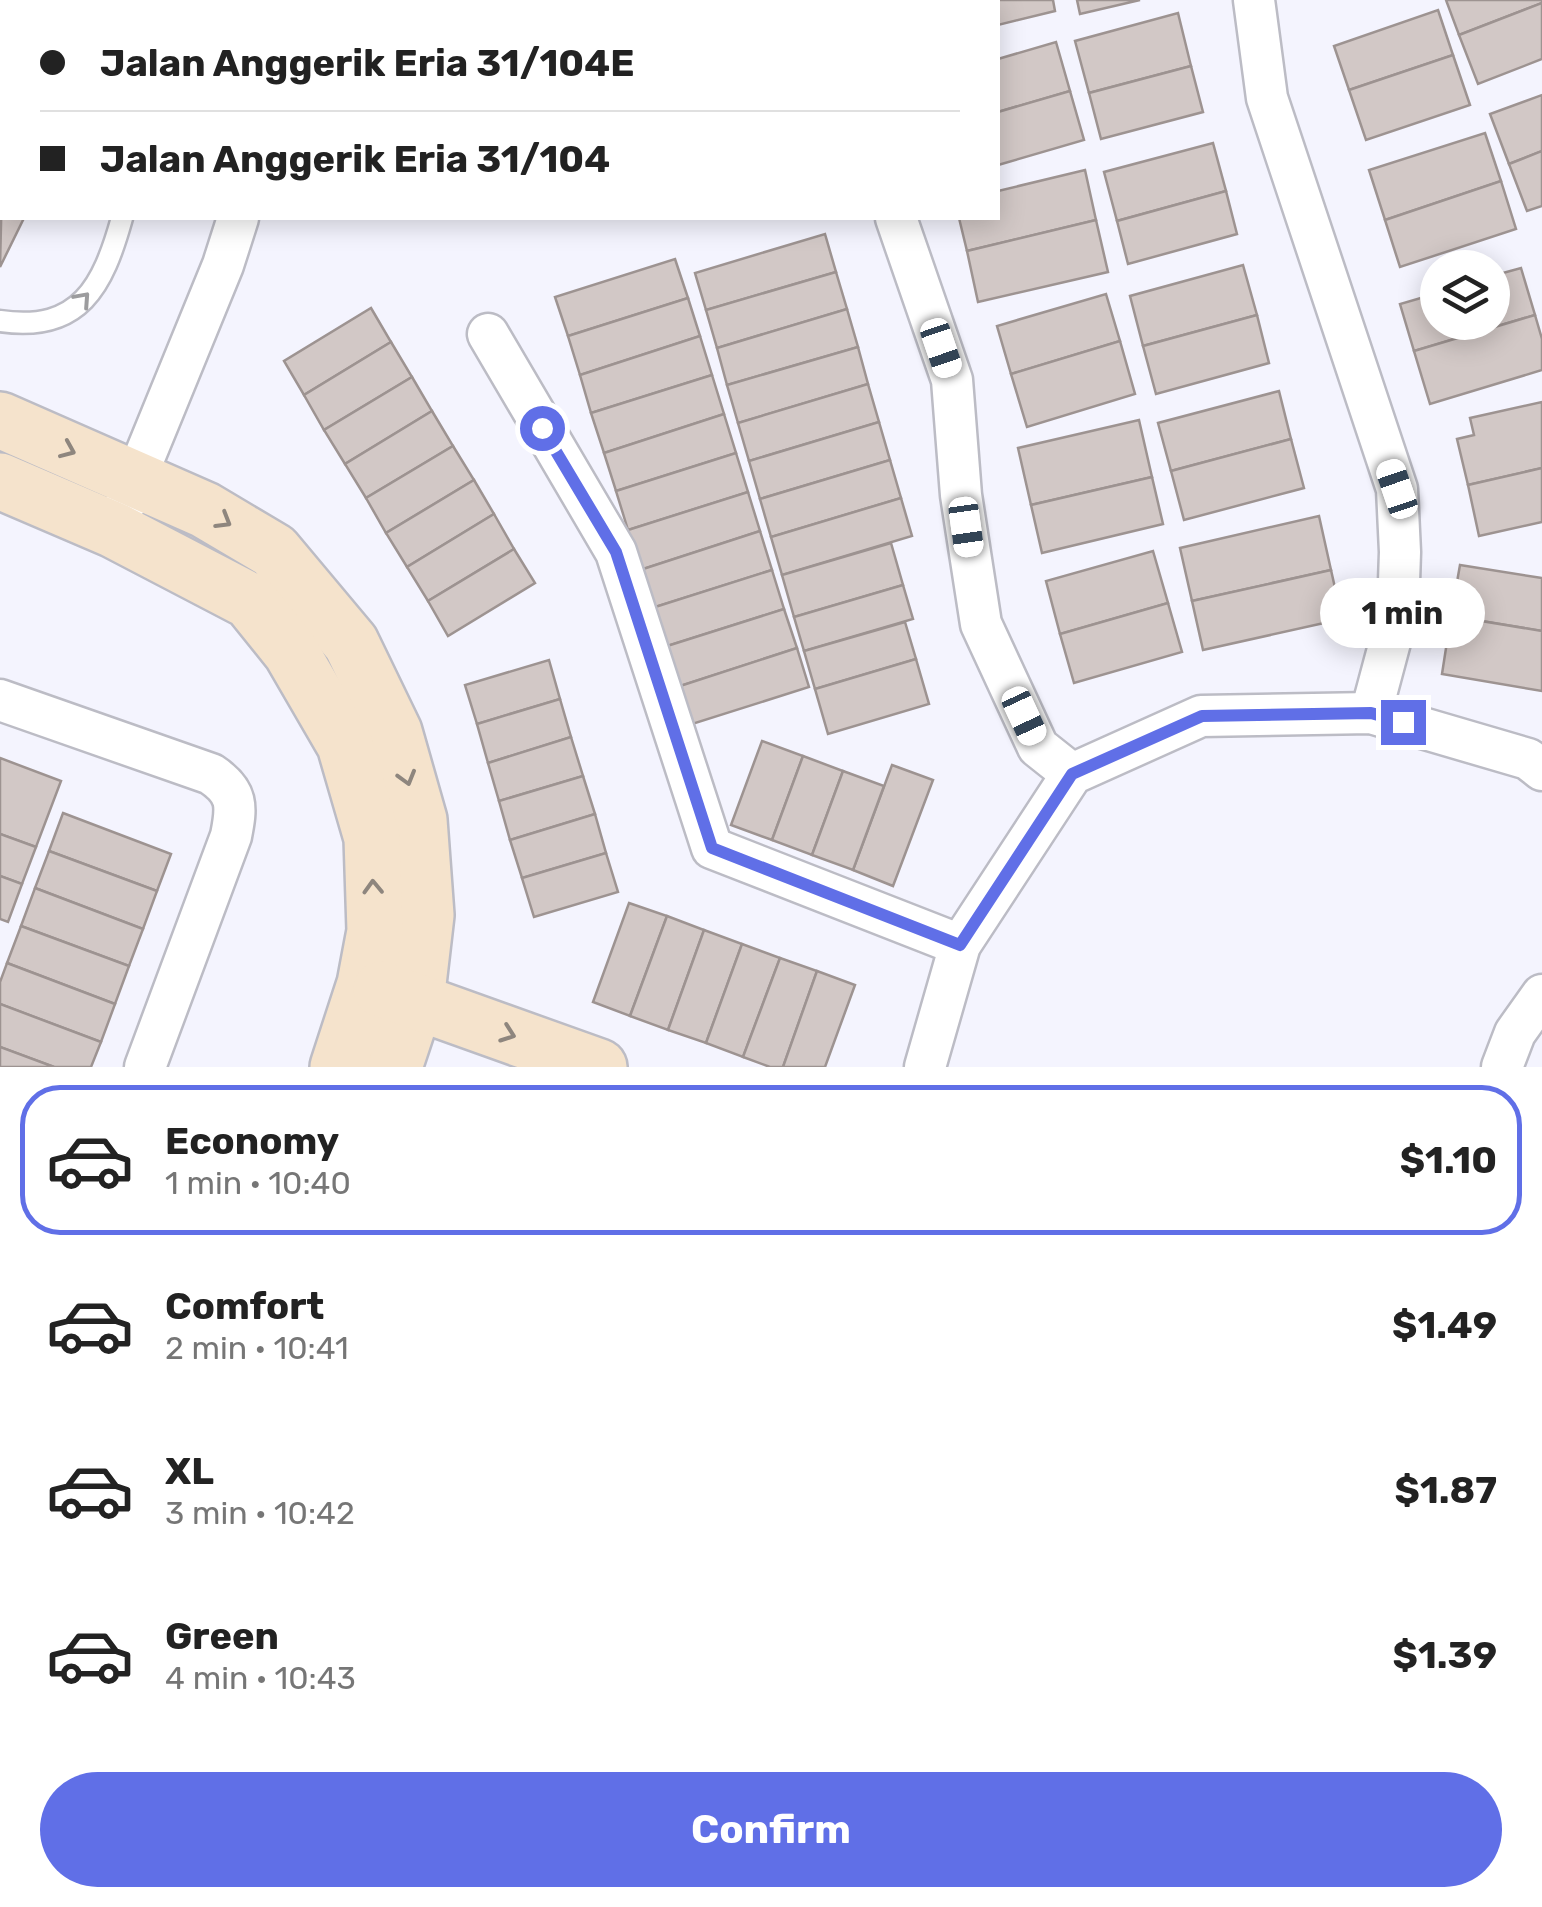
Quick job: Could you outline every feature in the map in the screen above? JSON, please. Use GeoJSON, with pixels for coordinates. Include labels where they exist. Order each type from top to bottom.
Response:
{"type":"FeatureCollection","features":[{"type":"Feature","properties":{"kind":"main road"},"geometry":{"type":"LineString","coordinates":[[0,420],[204,510],[274,552],[351,643],[394,732],[420,820],[426,915],[416,1001],[384,1058]]}},
{"type":"Feature","properties":{"kind":"main road"},"geometry":{"type":"LineString","coordinates":[[0,482],[114,530],[250,601],[292,652],[345,745],[372,838],[375,931],[365,984],[384,1058]]}},
{"type":"Feature","properties":{"kind":"main road"},"geometry":{"type":"LineString","coordinates":[[365,984],[600,1067]]}},
{"type":"Feature","properties":{"kind":"street"},"geometry":{"type":"LineString","coordinates":[[1254,0],[1267,98],[1397,489],[1398,612],[1371,713]]}},
{"type":"Feature","properties":{"kind":"street"},"geometry":{"type":"LineString","coordinates":[[114,530],[223,265],[237,220]]}},
{"type":"Feature","properties":{"kind":"street"},"geometry":{"type":"LineString","coordinates":[[897,220],[952,380],[961,495],[980,624],[1038,747],[1072,774]]}},
{"type":"Feature","properties":{"kind":"street"},"geometry":{"type":"LineString","coordinates":[[488,334],[616,552],[712,848],[960,945]]}},
{"type":"Feature","properties":{"kind":"street"},"geometry":{"type":"LineString","coordinates":[[0,700],[211,774],[233,793],[237,807],[231,836],[145,1067]]}},
{"type":"Feature","properties":{"kind":"street"},"geometry":{"type":"LineString","coordinates":[[926,1067],[960,945],[1072,774],[1202,716],[1371,713],[1528,759],[1542,770]]}},
{"type":"Feature","properties":{"kind":"street"},"geometry":{"type":"LineString","coordinates":[[1502,1067],[1515,1034],[1542,995]]}},
{"type":"Feature","properties":{"kind":"lane"},"geometry":{"type":"LineString","coordinates":[[0,321],[27,325],[70,313],[92,292],[114,248],[121,220]]}},
{"type":"Feature","properties":{"kind":"building"},"geometry":{"type":"Polygon","coordinates":[[[1000,0],[1053,0],[1055,11],[1000,25],[1000,0]]]}},
{"type":"Feature","properties":{"kind":"building"},"geometry":{"type":"Polygon","coordinates":[[[1077,0],[1140,0],[1080,14],[1077,0]]]}},
{"type":"Feature","properties":{"kind":"building"},"geometry":{"type":"Polygon","coordinates":[[[1446,0],[1542,0],[1542,3],[1459,35],[1446,0]]]}},
{"type":"Feature","properties":{"kind":"building"},"geometry":{"type":"Polygon","coordinates":[[[1542,3],[1542,59],[1478,84],[1459,35],[1542,3]]]}},
{"type":"Feature","properties":{"kind":"building"},"geometry":{"type":"Polygon","coordinates":[[[1438,10],[1453,55],[1349,90],[1334,46],[1438,10]]]}},
{"type":"Feature","properties":{"kind":"building"},"geometry":{"type":"Polygon","coordinates":[[[1178,13],[1191,66],[1089,93],[1075,41],[1178,13]]]}},
{"type":"Feature","properties":{"kind":"building"},"geometry":{"type":"Polygon","coordinates":[[[1056,42],[1070,91],[1000,111],[1000,58],[1056,42]]]}},
{"type":"Feature","properties":{"kind":"building"},"geometry":{"type":"Polygon","coordinates":[[[1453,55],[1470,105],[1366,140],[1349,90],[1453,55]]]}},
{"type":"Feature","properties":{"kind":"building"},"geometry":{"type":"Polygon","coordinates":[[[1191,66],[1203,112],[1101,139],[1089,93],[1191,66]]]}},
{"type":"Feature","properties":{"kind":"building"},"geometry":{"type":"Polygon","coordinates":[[[1070,91],[1084,140],[1000,164],[1000,111],[1070,91]]]}},
{"type":"Feature","properties":{"kind":"building"},"geometry":{"type":"Polygon","coordinates":[[[1542,95],[1542,151],[1509,164],[1490,114],[1542,95]]]}},
{"type":"Feature","properties":{"kind":"building"},"geometry":{"type":"Polygon","coordinates":[[[1485,133],[1501,181],[1385,220],[1369,170],[1485,133]]]}},
{"type":"Feature","properties":{"kind":"building"},"geometry":{"type":"Polygon","coordinates":[[[1213,143],[1226,191],[1117,221],[1104,172],[1213,143]]]}},
{"type":"Feature","properties":{"kind":"building"},"geometry":{"type":"Polygon","coordinates":[[[1542,151],[1542,206],[1527,211],[1509,164],[1542,151]]]}},
{"type":"Feature","properties":{"kind":"building"},"geometry":{"type":"Polygon","coordinates":[[[1085,170],[1096,220],[967,251],[959,220],[1000,220],[1000,191],[1085,170]]]}},
{"type":"Feature","properties":{"kind":"building"},"geometry":{"type":"Polygon","coordinates":[[[1501,181],[1516,229],[1452,250],[1420,250],[1420,260],[1400,267],[1385,220],[1501,181]]]}},
{"type":"Feature","properties":{"kind":"building"},"geometry":{"type":"Polygon","coordinates":[[[1226,191],[1237,234],[1128,264],[1117,221],[1226,191]]]}},
{"type":"Feature","properties":{"kind":"building"},"geometry":{"type":"Polygon","coordinates":[[[1,220],[23,220],[0,267],[1,220]]]}},
{"type":"Feature","properties":{"kind":"building"},"geometry":{"type":"Polygon","coordinates":[[[1096,220],[1108,272],[978,302],[967,251],[1096,220]]]}},
{"type":"Feature","properties":{"kind":"building"},"geometry":{"type":"Polygon","coordinates":[[[825,234],[836,272],[706,310],[695,273],[825,234]]]}},
{"type":"Feature","properties":{"kind":"building"},"geometry":{"type":"Polygon","coordinates":[[[675,259],[688,298],[568,336],[555,297],[675,259]]]}},
{"type":"Feature","properties":{"kind":"building"},"geometry":{"type":"Polygon","coordinates":[[[1243,265],[1257,315],[1143,346],[1130,296],[1243,265]]]}},
{"type":"Feature","properties":{"kind":"building"},"geometry":{"type":"Polygon","coordinates":[[[1521,268],[1535,315],[1510,322],[1510,271],[1521,268]]]}},
{"type":"Feature","properties":{"kind":"building"},"geometry":{"type":"Polygon","coordinates":[[[836,272],[847,309],[717,348],[706,310],[836,272]]]}},
{"type":"Feature","properties":{"kind":"building"},"geometry":{"type":"Polygon","coordinates":[[[1106,294],[1120,341],[1011,374],[997,326],[1106,294]]]}},
{"type":"Feature","properties":{"kind":"building"},"geometry":{"type":"Polygon","coordinates":[[[688,298],[700,336],[580,375],[568,336],[688,298]]]}},
{"type":"Feature","properties":{"kind":"building"},"geometry":{"type":"Polygon","coordinates":[[[1420,298],[1420,340],[1451,340],[1414,351],[1400,304],[1420,298]]]}},
{"type":"Feature","properties":{"kind":"building"},"geometry":{"type":"Polygon","coordinates":[[[371,308],[391,342],[304,395],[284,361],[371,308]]]}},
{"type":"Feature","properties":{"kind":"building"},"geometry":{"type":"Polygon","coordinates":[[[847,309],[858,347],[727,385],[717,348],[847,309]]]}},
{"type":"Feature","properties":{"kind":"building"},"geometry":{"type":"Polygon","coordinates":[[[1257,315],[1269,363],[1156,394],[1143,346],[1257,315]]]}},
{"type":"Feature","properties":{"kind":"building"},"geometry":{"type":"Polygon","coordinates":[[[1535,315],[1542,339],[1542,370],[1430,404],[1414,351],[1451,340],[1510,340],[1510,322],[1535,315]]]}},
{"type":"Feature","properties":{"kind":"building"},"geometry":{"type":"Polygon","coordinates":[[[700,336],[712,375],[591,413],[580,375],[700,336]]]}},
{"type":"Feature","properties":{"kind":"building"},"geometry":{"type":"Polygon","coordinates":[[[1120,341],[1135,394],[1027,427],[1011,374],[1120,341]]]}},
{"type":"Feature","properties":{"kind":"building"},"geometry":{"type":"Polygon","coordinates":[[[391,342],[412,377],[324,430],[304,395],[391,342]]]}},
{"type":"Feature","properties":{"kind":"building"},"geometry":{"type":"Polygon","coordinates":[[[858,347],[868,384],[738,423],[727,385],[858,347]]]}},
{"type":"Feature","properties":{"kind":"building"},"geometry":{"type":"Polygon","coordinates":[[[712,375],[724,414],[604,453],[591,413],[712,375]]]}},
{"type":"Feature","properties":{"kind":"building"},"geometry":{"type":"Polygon","coordinates":[[[412,377],[432,411],[345,464],[324,430],[412,377]]]}},
{"type":"Feature","properties":{"kind":"building"},"geometry":{"type":"Polygon","coordinates":[[[868,384],[879,422],[749,461],[738,423],[868,384]]]}},
{"type":"Feature","properties":{"kind":"building"},"geometry":{"type":"Polygon","coordinates":[[[1279,391],[1291,439],[1171,471],[1158,423],[1279,391]]]}},
{"type":"Feature","properties":{"kind":"building"},"geometry":{"type":"Polygon","coordinates":[[[1542,402],[1542,468],[1468,485],[1457,439],[1474,435],[1470,418],[1542,402]]]}},
{"type":"Feature","properties":{"kind":"building"},"geometry":{"type":"Polygon","coordinates":[[[432,411],[453,446],[366,498],[345,464],[432,411]]]}},
{"type":"Feature","properties":{"kind":"building"},"geometry":{"type":"Polygon","coordinates":[[[724,414],[736,453],[616,491],[604,453],[724,414]]]}},
{"type":"Feature","properties":{"kind":"building"},"geometry":{"type":"Polygon","coordinates":[[[1139,420],[1152,477],[1031,505],[1018,448],[1139,420]]]}},
{"type":"Feature","properties":{"kind":"building"},"geometry":{"type":"Polygon","coordinates":[[[879,422],[890,460],[760,499],[749,461],[879,422]]]}},
{"type":"Feature","properties":{"kind":"building"},"geometry":{"type":"Polygon","coordinates":[[[1291,439],[1304,488],[1184,520],[1171,471],[1291,439]]]}},
{"type":"Feature","properties":{"kind":"building"},"geometry":{"type":"Polygon","coordinates":[[[453,446],[474,480],[386,533],[366,498],[453,446]]]}},
{"type":"Feature","properties":{"kind":"building"},"geometry":{"type":"Polygon","coordinates":[[[736,453],[748,492],[628,530],[616,491],[736,453]]]}},
{"type":"Feature","properties":{"kind":"building"},"geometry":{"type":"Polygon","coordinates":[[[890,460],[901,498],[771,537],[760,499],[890,460]]]}},
{"type":"Feature","properties":{"kind":"building"},"geometry":{"type":"Polygon","coordinates":[[[1542,468],[1542,522],[1479,536],[1468,485],[1542,468]]]}},
{"type":"Feature","properties":{"kind":"building"},"geometry":{"type":"Polygon","coordinates":[[[1152,477],[1163,524],[1042,553],[1031,505],[1152,477]]]}},
{"type":"Feature","properties":{"kind":"building"},"geometry":{"type":"Polygon","coordinates":[[[474,480],[494,514],[407,567],[386,533],[474,480]]]}},
{"type":"Feature","properties":{"kind":"building"},"geometry":{"type":"Polygon","coordinates":[[[748,492],[760,531],[640,570],[628,530],[748,492]]]}},
{"type":"Feature","properties":{"kind":"building"},"geometry":{"type":"Polygon","coordinates":[[[901,498],[912,536],[782,575],[771,537],[901,498]]]}},
{"type":"Feature","properties":{"kind":"building"},"geometry":{"type":"Polygon","coordinates":[[[494,514],[514,549],[428,601],[407,567],[494,514]]]}},
{"type":"Feature","properties":{"kind":"building"},"geometry":{"type":"Polygon","coordinates":[[[1319,516],[1331,570],[1192,601],[1180,548],[1319,516]]]}},
{"type":"Feature","properties":{"kind":"building"},"geometry":{"type":"Polygon","coordinates":[[[760,531],[772,570],[652,608],[640,570],[760,531]]]}},
{"type":"Feature","properties":{"kind":"building"},"geometry":{"type":"Polygon","coordinates":[[[891,543],[903,585],[794,617],[782,575],[891,543]]]}},
{"type":"Feature","properties":{"kind":"building"},"geometry":{"type":"Polygon","coordinates":[[[514,549],[535,583],[448,636],[428,601],[514,549]]]}},
{"type":"Feature","properties":{"kind":"building"},"geometry":{"type":"Polygon","coordinates":[[[1153,551],[1168,603],[1060,634],[1046,581],[1153,551]]]}},
{"type":"Feature","properties":{"kind":"building"},"geometry":{"type":"Polygon","coordinates":[[[1460,565],[1542,578],[1542,631],[1451,616],[1460,565]]]}},
{"type":"Feature","properties":{"kind":"building"},"geometry":{"type":"Polygon","coordinates":[[[772,570],[784,609],[664,647],[652,608],[772,570]]]}},
{"type":"Feature","properties":{"kind":"building"},"geometry":{"type":"Polygon","coordinates":[[[1331,570],[1342,619],[1203,650],[1192,601],[1331,570]]]}},
{"type":"Feature","properties":{"kind":"building"},"geometry":{"type":"Polygon","coordinates":[[[903,585],[913,619],[804,651],[794,617],[903,585]]]}},
{"type":"Feature","properties":{"kind":"building"},"geometry":{"type":"Polygon","coordinates":[[[1168,603],[1182,652],[1074,683],[1060,634],[1168,603]]]}},
{"type":"Feature","properties":{"kind":"building"},"geometry":{"type":"Polygon","coordinates":[[[784,609],[797,648],[677,687],[664,647],[784,609]]]}},
{"type":"Feature","properties":{"kind":"building"},"geometry":{"type":"Polygon","coordinates":[[[1451,616],[1542,631],[1542,691],[1442,674],[1451,616]]]}},
{"type":"Feature","properties":{"kind":"building"},"geometry":{"type":"Polygon","coordinates":[[[905,622],[916,659],[815,689],[804,651],[905,622]]]}},
{"type":"Feature","properties":{"kind":"building"},"geometry":{"type":"Polygon","coordinates":[[[797,648],[809,687],[689,725],[677,687],[797,648]]]}},
{"type":"Feature","properties":{"kind":"building"},"geometry":{"type":"Polygon","coordinates":[[[916,659],[929,704],[828,734],[815,689],[916,659]]]}},
{"type":"Feature","properties":{"kind":"building"},"geometry":{"type":"Polygon","coordinates":[[[549,660],[560,699],[477,724],[465,685],[549,660]]]}},
{"type":"Feature","properties":{"kind":"building"},"geometry":{"type":"Polygon","coordinates":[[[560,699],[571,737],[488,763],[477,724],[560,699]]]}},
{"type":"Feature","properties":{"kind":"building"},"geometry":{"type":"Polygon","coordinates":[[[571,737],[583,776],[499,801],[488,763],[571,737]]]}},
{"type":"Feature","properties":{"kind":"building"},"geometry":{"type":"Polygon","coordinates":[[[762,741],[803,756],[772,840],[731,825],[762,741]]]}},
{"type":"Feature","properties":{"kind":"building"},"geometry":{"type":"Polygon","coordinates":[[[803,756],[843,771],[812,855],[772,840],[803,756]]]}},
{"type":"Feature","properties":{"kind":"building"},"geometry":{"type":"Polygon","coordinates":[[[0,758],[61,781],[36,847],[0,834],[0,758]]]}},
{"type":"Feature","properties":{"kind":"building"},"geometry":{"type":"Polygon","coordinates":[[[892,765],[933,780],[893,886],[853,870],[892,765]]]}},
{"type":"Feature","properties":{"kind":"building"},"geometry":{"type":"Polygon","coordinates":[[[843,771],[884,786],[853,870],[812,855],[843,771]]]}},
{"type":"Feature","properties":{"kind":"building"},"geometry":{"type":"Polygon","coordinates":[[[583,776],[595,814],[510,840],[499,801],[583,776]]]}},
{"type":"Feature","properties":{"kind":"building"},"geometry":{"type":"Polygon","coordinates":[[[63,813],[171,854],[157,891],[49,851],[63,813]]]}},
{"type":"Feature","properties":{"kind":"building"},"geometry":{"type":"Polygon","coordinates":[[[595,814],[606,853],[522,878],[510,840],[595,814]]]}},
{"type":"Feature","properties":{"kind":"building"},"geometry":{"type":"Polygon","coordinates":[[[0,834],[36,847],[22,884],[0,876],[0,834]]]}},
{"type":"Feature","properties":{"kind":"building"},"geometry":{"type":"Polygon","coordinates":[[[49,851],[157,891],[143,929],[35,888],[49,851]]]}},
{"type":"Feature","properties":{"kind":"building"},"geometry":{"type":"Polygon","coordinates":[[[606,853],[618,892],[534,917],[522,878],[606,853]]]}},
{"type":"Feature","properties":{"kind":"building"},"geometry":{"type":"Polygon","coordinates":[[[0,876],[22,884],[8,922],[0,919],[0,876]]]}},
{"type":"Feature","properties":{"kind":"building"},"geometry":{"type":"Polygon","coordinates":[[[35,888],[143,929],[129,966],[21,926],[35,888]]]}},
{"type":"Feature","properties":{"kind":"building"},"geometry":{"type":"Polygon","coordinates":[[[629,903],[667,916],[630,1016],[593,1002],[629,903]]]}},
{"type":"Feature","properties":{"kind":"building"},"geometry":{"type":"Polygon","coordinates":[[[667,916],[704,930],[668,1030],[630,1016],[667,916]]]}},
{"type":"Feature","properties":{"kind":"building"},"geometry":{"type":"Polygon","coordinates":[[[21,926],[129,966],[115,1004],[7,963],[21,926]]]}},
{"type":"Feature","properties":{"kind":"building"},"geometry":{"type":"Polygon","coordinates":[[[704,930],[742,944],[706,1043],[668,1030],[704,930]]]}},
{"type":"Feature","properties":{"kind":"building"},"geometry":{"type":"Polygon","coordinates":[[[742,944],[780,958],[743,1057],[706,1043],[742,944]]]}},
{"type":"Feature","properties":{"kind":"building"},"geometry":{"type":"Polygon","coordinates":[[[780,958],[817,971],[783,1067],[770,1067],[743,1057],[780,958]]]}},
{"type":"Feature","properties":{"kind":"building"},"geometry":{"type":"Polygon","coordinates":[[[7,963],[115,1004],[101,1042],[0,1004],[0,982],[7,963]]]}},
{"type":"Feature","properties":{"kind":"building"},"geometry":{"type":"Polygon","coordinates":[[[817,971],[855,985],[825,1067],[783,1067],[817,971]]]}},
{"type":"Feature","properties":{"kind":"building"},"geometry":{"type":"Polygon","coordinates":[[[0,1004],[101,1042],[91,1067],[54,1067],[0,1047],[0,1004]]]}},
{"type":"Feature","properties":{"kind":"building"},"geometry":{"type":"Polygon","coordinates":[[[0,1047],[54,1067],[0,1067],[0,1047]]]}},
{"type":"Feature","properties":{"kind":"route"},"geometry":{"type":"LineString","coordinates":[[542,428],[616,552],[712,848],[960,945],[1072,774],[1202,716],[1371,713],[1403,722]]}}]}
